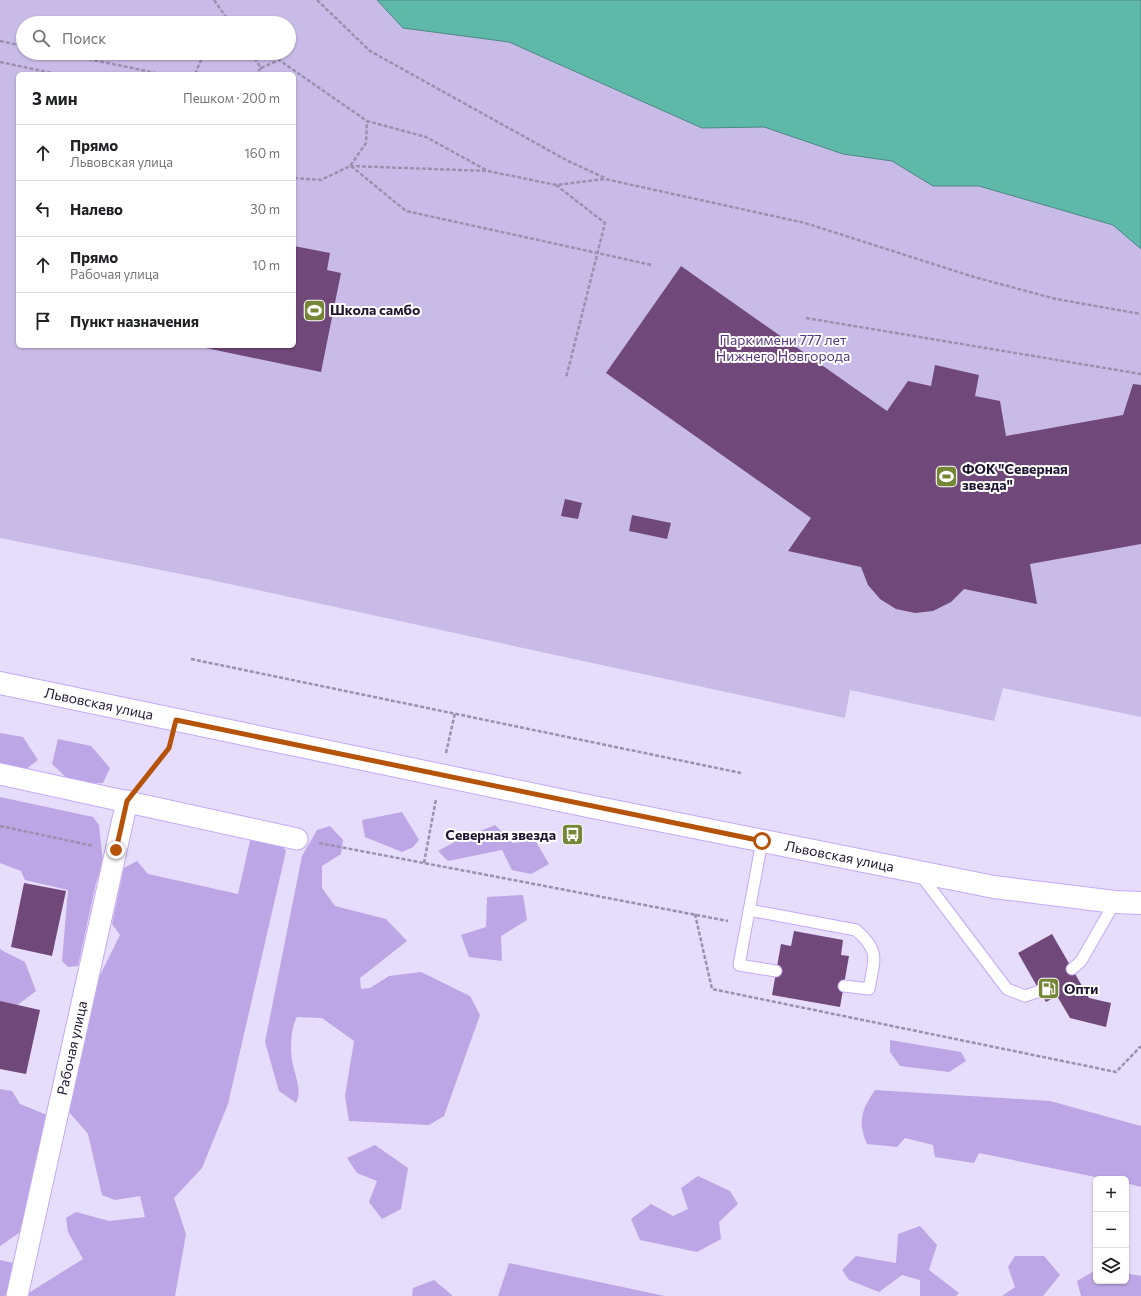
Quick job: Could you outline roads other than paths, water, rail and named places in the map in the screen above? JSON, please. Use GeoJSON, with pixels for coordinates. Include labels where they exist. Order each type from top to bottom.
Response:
{"type":"FeatureCollection","features":[{"type":"Feature","properties":{"kind":"main road","name":"Львовская улица"},"geometry":{"type":"LineString","coordinates":[[0,683],[994,888],[1115,902],[1141,903]]}},
{"type":"Feature","properties":{"kind":"street"},"geometry":{"type":"LineString","coordinates":[[0,774],[296,839]]}},
{"type":"Feature","properties":{"kind":"street","name":"Рабочая улица"},"geometry":{"type":"LineString","coordinates":[[17,1296],[127,801]]}},
{"type":"Feature","properties":{"kind":"lane"},"geometry":{"type":"LineString","coordinates":[[762,841],[739,964],[776,971]]}},
{"type":"Feature","properties":{"kind":"lane"},"geometry":{"type":"LineString","coordinates":[[920,873],[1007,989],[1025,996],[1040,991]]}},
{"type":"Feature","properties":{"kind":"lane"},"geometry":{"type":"LineString","coordinates":[[1072,969],[1081,961],[1115,902]]}},
{"type":"Feature","properties":{"kind":"lane"},"geometry":{"type":"LineString","coordinates":[[749,910],[856,930],[869,942],[875,954],[870,989],[844,986]]}},
{"type":"Feature","properties":{"kind":"place","name":"Школа самбо"},"geometry":{"type":"Point","coordinates":[314,310]}},
{"type":"Feature","properties":{"kind":"place","name":"ФОК \"Северная звезда\""},"geometry":{"type":"Point","coordinates":[947,477]}},
{"type":"Feature","properties":{"kind":"place","name":"Северная звезда"},"geometry":{"type":"Point","coordinates":[572,835]}},
{"type":"Feature","properties":{"kind":"place","name":"Опти"},"geometry":{"type":"Point","coordinates":[1048,989]}},
{"type":"Feature","properties":{"kind":"park label","name":"Парк имени 777 лет Нижнего Новгорода"},"geometry":{"type":"Point","coordinates":[783,348]}}]}
